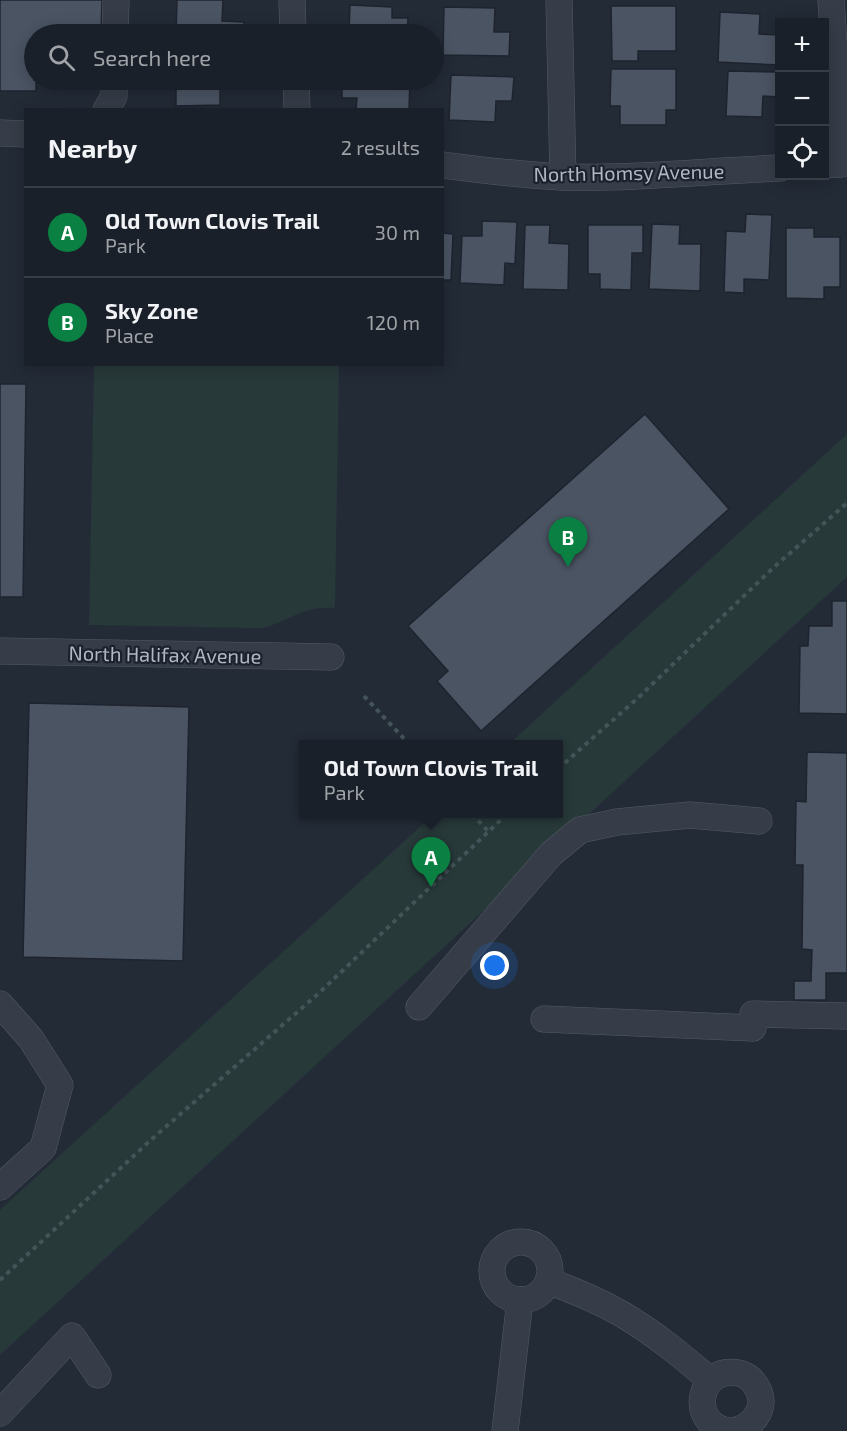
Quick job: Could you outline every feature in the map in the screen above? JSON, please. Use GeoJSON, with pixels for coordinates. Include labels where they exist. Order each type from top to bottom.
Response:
{"type":"FeatureCollection","features":[{"type":"Feature","properties":{"kind":"street"},"geometry":{"type":"LineString","coordinates":[[115,24],[116,0]]}},
{"type":"Feature","properties":{"kind":"street"},"geometry":{"type":"LineString","coordinates":[[292,0],[293,24]]}},
{"type":"Feature","properties":{"kind":"street"},"geometry":{"type":"LineString","coordinates":[[559,0],[563,177]]}},
{"type":"Feature","properties":{"kind":"street"},"geometry":{"type":"LineString","coordinates":[[831,0],[833,165]]}},
{"type":"Feature","properties":{"kind":"street"},"geometry":{"type":"LineString","coordinates":[[106,108],[114,96],[114,90]]}},
{"type":"Feature","properties":{"kind":"street"},"geometry":{"type":"LineString","coordinates":[[296,90],[297,108]]}},
{"type":"Feature","properties":{"kind":"street"},"geometry":{"type":"LineString","coordinates":[[0,134],[24,134]]}},
{"type":"Feature","properties":{"kind":"street","name":"North Homsy Avenue"},"geometry":{"type":"LineString","coordinates":[[444,165],[563,177],[611,177],[775,168]]}},
{"type":"Feature","properties":{"kind":"street","name":"North Halifax Avenue"},"geometry":{"type":"LineString","coordinates":[[0,651],[331,657]]}},
{"type":"Feature","properties":{"kind":"street"},"geometry":{"type":"LineString","coordinates":[[419,1007],[551,854],[580,830],[617,822],[690,815],[759,821]]}},
{"type":"Feature","properties":{"kind":"street"},"geometry":{"type":"LineString","coordinates":[[0,1004],[31,1039],[60,1085],[43,1148],[0,1187]]}},
{"type":"Feature","properties":{"kind":"street"},"geometry":{"type":"LineString","coordinates":[[544,1019],[753,1021],[847,1016]]}},
{"type":"Feature","properties":{"kind":"street"},"geometry":{"type":"LineString","coordinates":[[525,1242],[541,1250],[549,1264],[548,1281],[537,1295],[520,1300],[511,1298],[496,1286],[493,1277],[494,1259],[507,1245],[525,1242]]}},
{"type":"Feature","properties":{"kind":"street"},"geometry":{"type":"LineString","coordinates":[[548,1281],[585,1295],[620,1313],[666,1344],[710,1380]]}},
{"type":"Feature","properties":{"kind":"street"},"geometry":{"type":"LineString","coordinates":[[505,1431],[520,1300]]}},
{"type":"Feature","properties":{"kind":"street"},"geometry":{"type":"LineString","coordinates":[[0,1413],[72,1336],[98,1375]]}},
{"type":"Feature","properties":{"kind":"street"},"geometry":{"type":"LineString","coordinates":[[734,1372],[751,1379],[761,1397],[757,1416],[751,1424],[727,1431],[713,1426],[702,1409],[701,1398],[710,1380],[717,1375],[734,1372]]}},
{"type":"Feature","properties":{"kind":"path"},"geometry":{"type":"LineString","coordinates":[[563,765],[640,696],[773,568],[847,503]]}},
{"type":"Feature","properties":{"kind":"path"},"geometry":{"type":"LineString","coordinates":[[364,696],[405,740]]}},
{"type":"Feature","properties":{"kind":"path"},"geometry":{"type":"LineString","coordinates":[[476,818],[488,831]]}},
{"type":"Feature","properties":{"kind":"path"},"geometry":{"type":"LineString","coordinates":[[0,1280],[153,1138],[326,987],[502,818]]}},
{"type":"Feature","properties":{"kind":"shaded area"},"geometry":{"type":"Polygon","coordinates":[[[94,366],[339,366],[335,608],[305,611],[262,628],[89,625],[94,366]]]}},
{"type":"Feature","properties":{"kind":"shaded area"},"geometry":{"type":"Polygon","coordinates":[[[847,434],[847,577],[0,1355],[0,1210],[430,818],[563,818],[563,740],[513,740],[847,434]]]}},
{"type":"Feature","properties":{"kind":"building"},"geometry":{"type":"Polygon","coordinates":[[[0,0],[102,0],[101,24],[24,24],[24,90],[36,91],[0,91],[0,0]]]}},
{"type":"Feature","properties":{"kind":"building"},"geometry":{"type":"Polygon","coordinates":[[[177,0],[223,0],[222,21],[244,22],[244,24],[176,24],[177,0]]]}},
{"type":"Feature","properties":{"kind":"building"},"geometry":{"type":"Polygon","coordinates":[[[350,5],[392,7],[392,18],[408,18],[408,24],[349,24],[350,5]]]}},
{"type":"Feature","properties":{"kind":"building"},"geometry":{"type":"Polygon","coordinates":[[[611,6],[676,6],[676,51],[638,51],[638,61],[612,61],[611,6]]]}},
{"type":"Feature","properties":{"kind":"building"},"geometry":{"type":"Polygon","coordinates":[[[444,7],[495,8],[494,32],[510,32],[509,56],[444,55],[444,7]]]}},
{"type":"Feature","properties":{"kind":"building"},"geometry":{"type":"Polygon","coordinates":[[[720,12],[760,14],[759,34],[775,35],[775,65],[718,62],[720,12]]]}},
{"type":"Feature","properties":{"kind":"building"},"geometry":{"type":"Polygon","coordinates":[[[611,69],[676,69],[676,110],[666,110],[666,125],[620,125],[620,106],[610,106],[611,69]]]}},
{"type":"Feature","properties":{"kind":"building"},"geometry":{"type":"Polygon","coordinates":[[[728,71],[775,72],[775,97],[763,96],[762,117],[726,116],[728,71]]]}},
{"type":"Feature","properties":{"kind":"building"},"geometry":{"type":"Polygon","coordinates":[[[451,75],[514,77],[512,101],[496,101],[495,122],[449,120],[451,75]]]}},
{"type":"Feature","properties":{"kind":"building"},"geometry":{"type":"Polygon","coordinates":[[[176,90],[220,90],[220,105],[176,106],[176,90]]]}},
{"type":"Feature","properties":{"kind":"building"},"geometry":{"type":"Polygon","coordinates":[[[342,90],[410,90],[409,108],[356,108],[357,98],[342,98],[342,90]]]}},
{"type":"Feature","properties":{"kind":"building"},"geometry":{"type":"Polygon","coordinates":[[[746,214],[772,215],[769,280],[744,279],[744,293],[724,292],[726,231],[745,232],[746,214]]]}},
{"type":"Feature","properties":{"kind":"building"},"geometry":{"type":"Polygon","coordinates":[[[482,221],[517,222],[515,264],[505,263],[504,285],[460,283],[462,236],[482,236],[482,221]]]}},
{"type":"Feature","properties":{"kind":"building"},"geometry":{"type":"Polygon","coordinates":[[[652,224],[680,225],[679,244],[701,244],[700,291],[649,289],[652,224]]]}},
{"type":"Feature","properties":{"kind":"building"},"geometry":{"type":"Polygon","coordinates":[[[525,225],[550,225],[549,243],[569,244],[568,290],[523,289],[525,225]]]}},
{"type":"Feature","properties":{"kind":"building"},"geometry":{"type":"Polygon","coordinates":[[[588,225],[643,225],[643,253],[632,253],[631,290],[600,289],[600,274],[588,274],[588,225]]]}},
{"type":"Feature","properties":{"kind":"building"},"geometry":{"type":"Polygon","coordinates":[[[786,228],[814,228],[814,237],[840,237],[840,287],[824,287],[824,299],[786,298],[786,228]]]}},
{"type":"Feature","properties":{"kind":"building"},"geometry":{"type":"Polygon","coordinates":[[[444,233],[453,234],[451,280],[444,280],[444,233]]]}},
{"type":"Feature","properties":{"kind":"building"},"geometry":{"type":"Polygon","coordinates":[[[0,384],[26,384],[23,597],[0,597],[0,384]]]}},
{"type":"Feature","properties":{"kind":"building"},"geometry":{"type":"Polygon","coordinates":[[[645,414],[729,509],[481,731],[437,681],[448,671],[408,626],[645,414]]]}},
{"type":"Feature","properties":{"kind":"building"},"geometry":{"type":"Polygon","coordinates":[[[832,601],[847,601],[847,714],[799,713],[800,646],[808,646],[809,626],[832,626],[832,601]]]}},
{"type":"Feature","properties":{"kind":"building"},"geometry":{"type":"Polygon","coordinates":[[[29,703],[189,707],[183,961],[23,957],[29,703]]]}},
{"type":"Feature","properties":{"kind":"building"},"geometry":{"type":"Polygon","coordinates":[[[807,752],[847,753],[847,973],[826,973],[826,1000],[794,1000],[794,981],[811,981],[812,950],[802,949],[803,865],[795,865],[796,801],[806,802],[807,752]]]}},
{"type":"Feature","properties":{"kind":"place","name":"Sky Zone"},"geometry":{"type":"Point","coordinates":[568,567]}},
{"type":"Feature","properties":{"kind":"place","name":"Old Town Clovis Trail"},"geometry":{"type":"Point","coordinates":[431,887]}}]}
